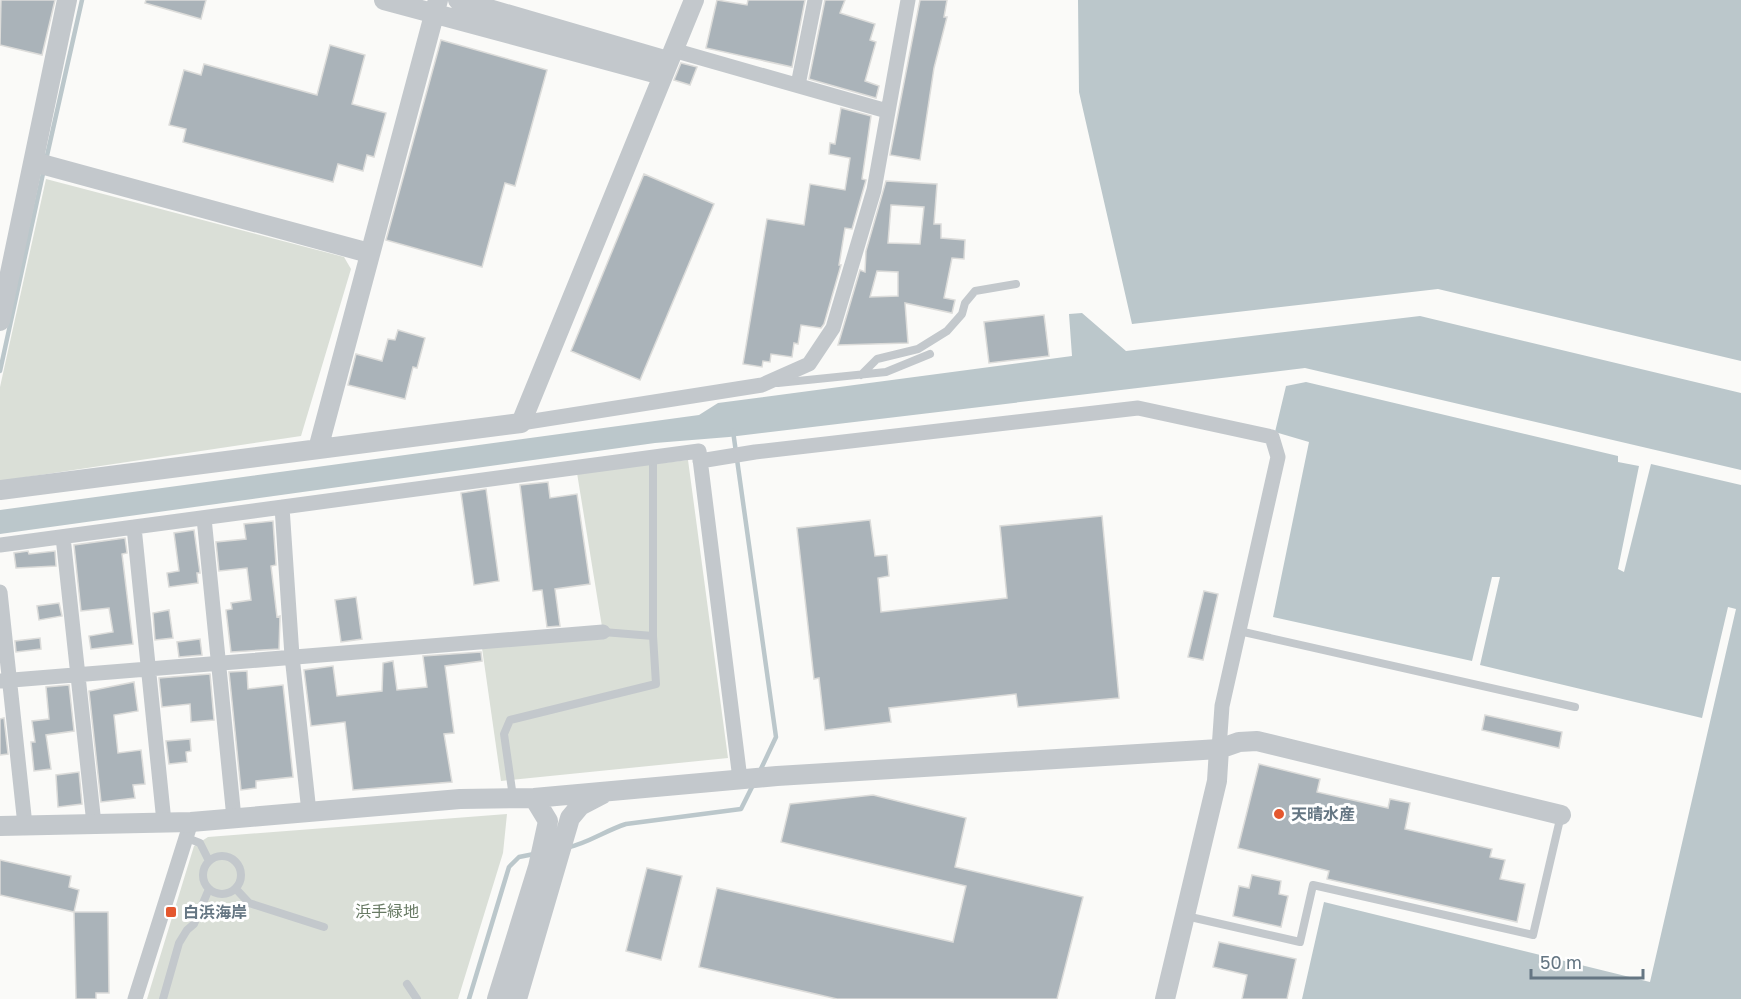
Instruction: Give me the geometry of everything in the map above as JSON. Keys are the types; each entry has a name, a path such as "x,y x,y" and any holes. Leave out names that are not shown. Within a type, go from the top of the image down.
{"street":[{"path":"0,321 67,0"},
{"path":"384,0 436,7 668,62 798,85 886,111"},
{"path":"458,0 668,62"},
{"path":"521,423 694,0"},
{"path":"798,85 815,0"},
{"path":"0,490 521,423 762,385 809,364 833,328 874,190 886,111 908,0"},
{"path":"318,449 436,7"},
{"path":"34,162 369,253"},
{"path":"700,461 755,452 1138,408 1272,437 1278,457 1222,706 1216,781 1166,999"},
{"path":"0,545 699,452 740,779"},
{"path":"282,507 292,656 309,812"},
{"path":"204,518 234,818"},
{"path":"134,527 164,822"},
{"path":"63,537 94,824"},
{"path":"0,592 5,681 25,825"},
{"path":"5,681 603,632"},
{"path":"0,826 164,822 189,830 234,818 460,799 534,798 777,776 1219,749 1239,742 1257,741 1561,815"},
{"path":"517,999 570,818 580,806 610,790"},
{"path":"560,795 570,818"},
{"path":"496,999 538,867 549,821 534,798"},
{"path":"135,999 189,830"}],"lane":[{"path":"861,375 877,359 918,349 946,330 962,314 965,303 975,291 1016,284"},
{"path":"762,385 886,372 930,354"},
{"path":"513,798 504,735 510,720 656,684 653,636 653,457"},
{"path":"1239,631 1575,707"},
{"path":"603,632 653,636"},
{"path":"1185,916 1300,942 1313,885 1533,935 1561,815"},
{"path":"189,830 200,843 209,861"},
{"path":"220,856 231,858 239,866 241,878 236,889 223,895 209,889 203,880 204,870 209,861 220,856"},
{"path":"163,999 179,943 194,924 209,889"},
{"path":"236,889 249,903 324,927"},
{"path":"407,984 417,999"}],"green space":[{"path":"46,179 344,257 351,269 301,436 0,481 0,387"},
{"path":"688,460 728,758 501,781 482,648 604,639 577,473"},
{"name":"浜手緑地","path":"507,814 503,853 458,999 147,999 194,846 208,837"}],"shaded area":[{"path":"1078,0 1741,0 1741,361 1438,289 1132,324 1079,92"},
{"path":"1082,313 1126,351 1420,316 1741,393 1741,470 1305,368 729,437 655,443 0,534 0,510 699,415 718,403 1072,356 1069,314"},
{"path":"1306,382 1618,456 1618,462 1639,466 1618,569 1624,572 1651,464 1741,485 1741,999 1302,999 1324,902 1650,982 1736,609 1728,607 1702,718 1480,665 1500,577 1492,577 1472,661 1273,617 1309,442 1275,432 1286,386"}],"building":[{"path":"1,0 55,0 42,55 0,45"},
{"path":"146,0 206,0 201,19 145,3"},
{"path":"717,0 747,5 748,0 805,0 792,67 706,48"},
{"path":"825,0 845,0 840,13 875,24 870,40 876,42 865,81 879,86 876,98 809,79"},
{"path":"920,0 947,0 944,17 947,17 934,68 920,160 890,155"},
{"path":"441,40 547,70 515,186 505,183 482,267 386,240"},
{"path":"330,45 365,55 352,104 386,113 374,157 367,155 363,171 338,164 333,182 183,142 186,129 169,125 184,70 201,75 204,64 317,95"},
{"path":"681,63 697,67 690,85 674,80"},
{"path":"841,108 871,116 862,179 866,180 852,229 845,228 839,265 841,265 824,324 821,328 801,325 798,344 794,343 792,357 771,354 770,362 763,361 762,367 743,364 767,219 804,225 810,184 845,190 850,158 829,154 830,143 835,144"},
{"path":"644,174 714,204 640,380 571,351"},
{"path":"886,181 937,184 934,224 941,224 941,238 965,240 964,259 952,258 944,298 955,300 952,313 905,303 908,343 838,345 860,270 865,272 866,251","holes":["891,205 924,207 920,244 888,243","877,271 898,272 898,296 870,297"]},
{"path":"1044,315 1049,356 989,363 984,322"},
{"path":"398,330 425,338 417,368 413,367 405,399 348,385 356,354 382,361 388,339 395,340"},
{"path":"548,482 550,498 577,494 590,584 555,589 560,626 547,627 542,590 533,591 520,485"},
{"path":"486,489 499,581 474,585 461,493"},
{"path":"1102,516 1119,698 1018,707 1016,694 889,708 891,722 825,730 819,678 814,679 797,528 870,520 875,556 887,555 889,576 878,578 881,612 1007,598 1000,526"},
{"path":"273,521 276,565 271,566 277,617 280,616 279,649 231,652 226,610 232,609 231,603 251,600 247,568 219,571 216,542 246,539 244,524"},
{"path":"194,530 200,573 197,573 198,583 169,587 167,573 179,571 174,533"},
{"path":"125,538 127,553 122,554 133,644 91,649 89,636 113,632 109,608 81,611 74,545"},
{"path":"28,551 29,554 55,551 56,566 16,568 14,553"},
{"path":"1204,591 1218,594 1203,660 1188,657"},
{"path":"356,597 362,639 341,642 335,600"},
{"path":"59,603 62,616 39,620 37,606"},
{"path":"169,610 173,638 155,640 153,613"},
{"path":"40,638 41,649 16,652 15,641"},
{"path":"200,639 202,655 179,657 177,642"},
{"path":"481,652 482,661 445,666 454,733 444,734 452,782 353,790 345,722 311,726 304,670 333,666 337,696 382,691 383,663 393,661 397,690 427,687 423,656"},
{"path":"247,671 248,689 283,685 293,777 256,781 256,788 241,790 229,672"},
{"path":"210,674 214,720 191,722 190,704 162,707 159,678"},
{"path":"134,682 138,711 114,715 118,753 141,750 145,784 133,785 135,798 101,802 89,691"},
{"path":"69,685 74,731 46,735 51,769 34,771 31,742 35,742 32,721 49,719 46,687"},
{"path":"1485,715 1562,732 1559,748 1482,730"},
{"path":"4,718 8,754 0,755 0,719"},
{"path":"190,739 191,751 186,752 187,762 169,764 166,741"},
{"path":"1259,764 1320,779 1317,792 1388,808 1390,799 1410,803 1405,829 1492,849 1490,857 1505,860 1500,879 1525,884 1517,922 1327,879 1329,871 1238,848"},
{"path":"79,772 82,804 58,807 56,775"},
{"path":"873,795 966,818 955,867 1083,897 1057,999 837,999 699,967 717,888 953,942 966,886 781,842 790,804"},
{"path":"0,860 71,876 69,887 79,890 74,912 0,895"},
{"path":"647,868 682,876 661,960 626,951"},
{"path":"1252,875 1281,881 1279,894 1288,896 1281,927 1233,916 1239,886 1249,888"},
{"path":"74,912 108,912 109,993 96,993 96,999 76,999"},
{"path":"1219,942 1296,959 1287,999 1242,999 1247,975 1213,967"}],"waterway":[{"path":"46,160 82,0"},
{"path":"0,371 44,169"},
{"path":"733,431 776,737 759,773"},
{"path":"566,848 626,824 741,809 754,783"},
{"path":"469,999 509,867 519,857 534,854"}],"place":[{"name":"天晴水産","path":"1279,814"},
{"name":"白浜海岸","path":"171,912"}]}
